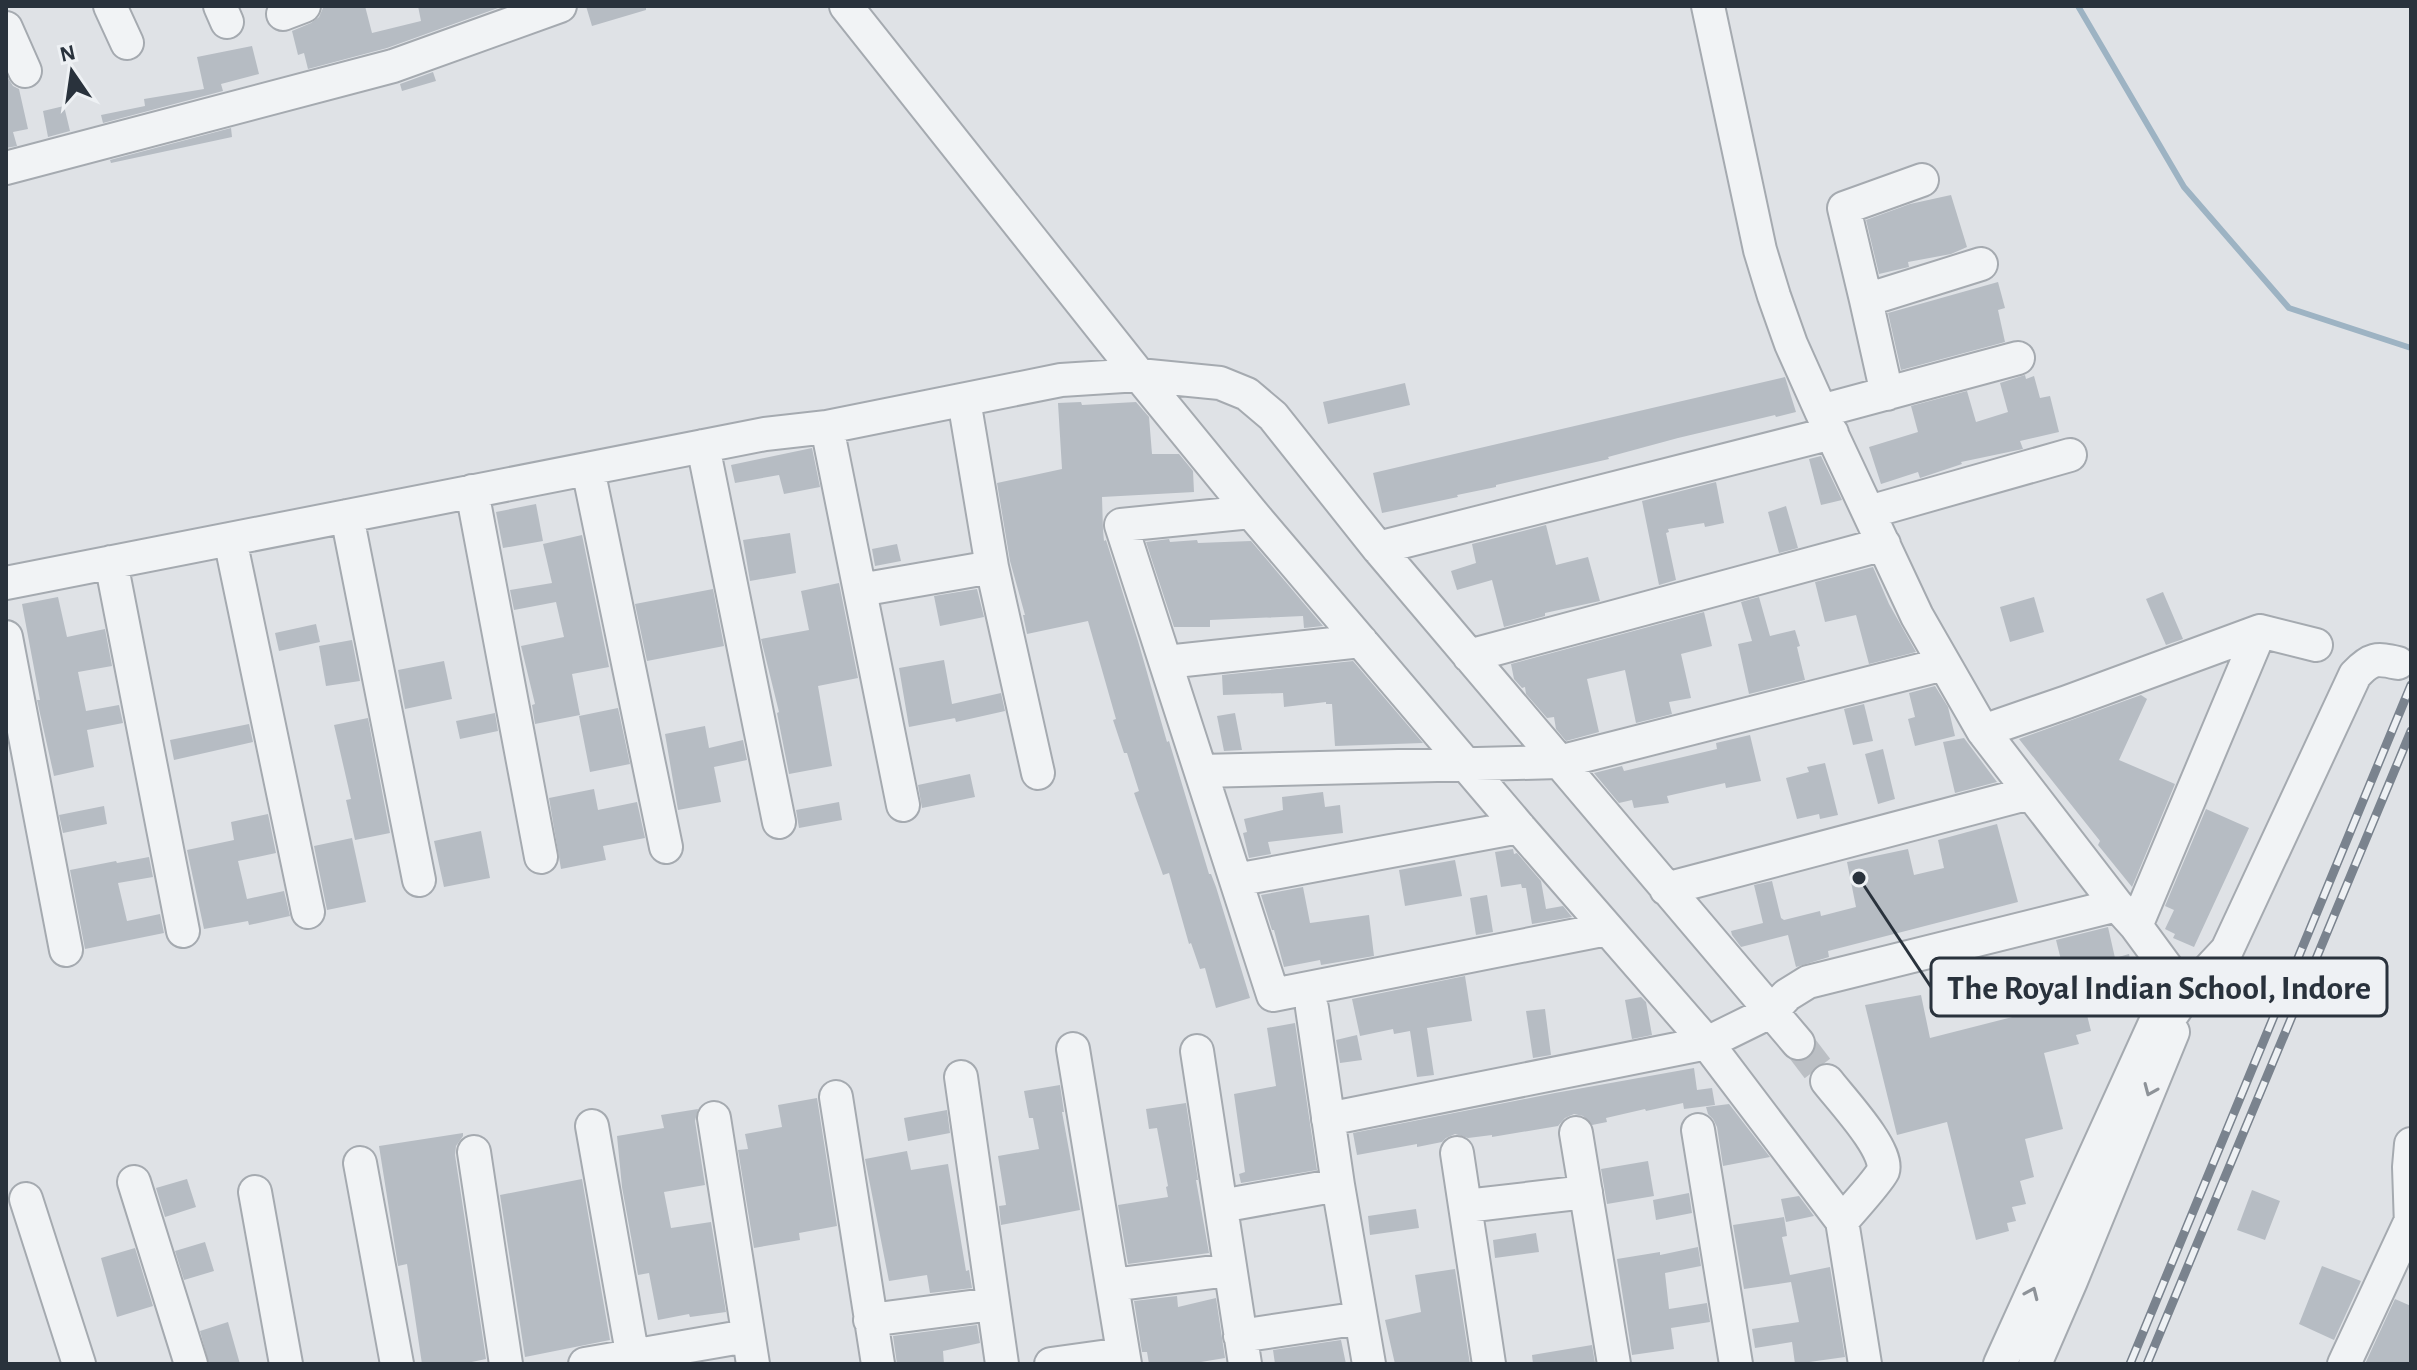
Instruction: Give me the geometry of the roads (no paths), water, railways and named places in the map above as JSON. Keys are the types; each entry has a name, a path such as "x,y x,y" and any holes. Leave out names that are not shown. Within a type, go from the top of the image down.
{"street":[{"path":"110,6 127,43"},
{"path":"6,168 393,66 560,6"},
{"path":"846,6 1251,512 1707,1043 1842,1221 1865,1364"},
{"path":"1708,6 1764,261 1791,344 1917,616 1983,731 2126,915 2178,1005 2173,1035 2035,1364"},
{"path":"6,28 25,71"},
{"path":"1887,394 1844,208 1922,180"},
{"path":"1866,300 1981,264"},
{"path":"1378,548 1826,422 1887,394 2018,358"},
{"path":"6,583 765,434 827,427 1061,380 1139,375 1220,383 1247,394 1273,416 1378,548 1798,1043"},
{"path":"964,400 992,567 1038,773"},
{"path":"827,427 903,805"},
{"path":"703,446 779,822"},
{"path":"1869,512 2070,455"},
{"path":"588,469 666,847"},
{"path":"472,491 541,857"},
{"path":"1251,512 1121,525 1273,995 1607,929"},
{"path":"347,516 419,880"},
{"path":"230,539 308,912"},
{"path":"1469,656 1884,544"},
{"path":"111,562 183,931"},
{"path":"860,590 992,567"},
{"path":"1983,731 2260,631 2316,645"},
{"path":"2126,915 2260,631"},
{"path":"6,637 66,950"},
{"path":"1166,662 1361,641"},
{"path":"2000,1364 2154,1025 2178,1005 2227,950 2355,675 2365,664 2380,659 2398,663"},
{"path":"1201,771 1559,762 1944,664"},
{"path":"1666,889 2030,793"},
{"path":"1236,880 1519,827"},
{"path":"1328,1119 1707,1043 1772,1011 1787,995 1808,982 2126,915"},
{"path":"1312,1008 1369,1364"},
{"path":"1051,1364 1124,1359 1073,1049"},
{"path":"1197,1051 1242,1350 1361,1318"},
{"path":"961,1077 1002,1364"},
{"path":"1827,1081 1877,1145 1883,1158 1883,1171 1842,1221"},
{"path":"836,1097 878,1364"},
{"path":"585,1364 750,1350 714,1118"},
{"path":"592,1126 633,1360"},
{"path":"1698,1130 1736,1364"},
{"path":"1576,1133 1614,1364"},
{"path":"2344,1364 2411,1222 2411,1144"},
{"path":"474,1152 506,1364"},
{"path":"1457,1153 1489,1364"},
{"path":"360,1163 397,1364"},
{"path":"134,1182 191,1364"},
{"path":"1221,1206 1338,1185"},
{"path":"255,1192 286,1364"},
{"path":"1466,1206 1586,1192"},
{"path":"26,1199 79,1364"},
{"path":"1112,1285 1229,1270"},
{"path":"870,1320 993,1304"}],"waterway":[{"path":"2078,6 2184,187 2289,308 2411,348"}],"tunnel":[{"path":"1798,1043 1827,1081"}],"railway":[{"path":"2130,1364 2411,685"},
{"path":"2147,1364 2411,731"}],"place":[{"name":"The Royal Indian School, Indore","path":"1859,878"}]}
